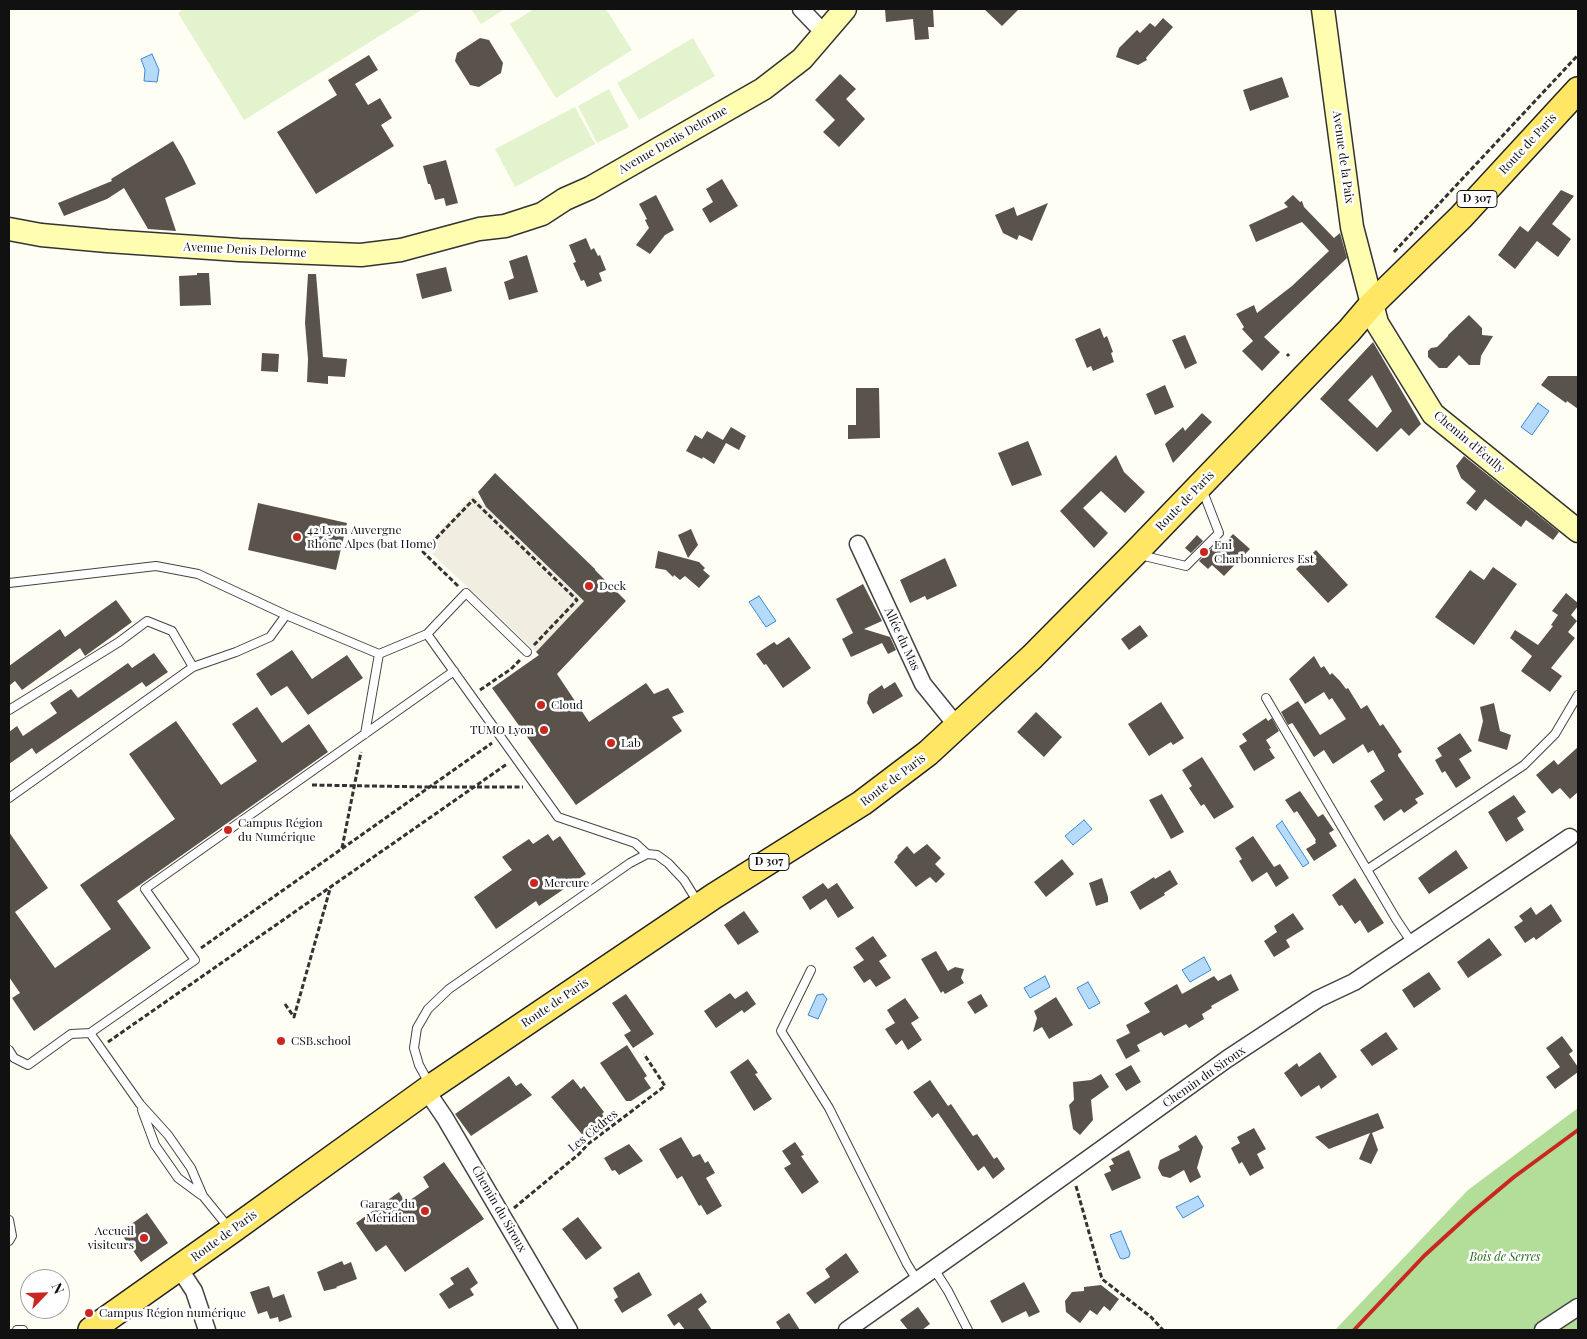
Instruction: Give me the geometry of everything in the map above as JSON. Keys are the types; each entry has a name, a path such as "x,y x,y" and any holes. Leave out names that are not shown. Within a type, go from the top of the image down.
{"main road":[{"name":"Route de Paris","path":"90,1330 232,1231 428,1088 700,906 862,803 928,753 1032,657 1135,553 1349,331 1372,304 1461,217 1578,90"}],"street":[{"path":"801,9 820,29"},
{"name":"Avenue Denis Delorme","path":"9,229 41,235 239,250 361,255 401,250 479,229 516,210 535,204 564,199 590,188 763,89 802,59 832,9"},
{"name":"Avenue Denis Delorme","path":"820,29 845,9"},
{"name":"Avenue de la Paix","path":"1323,9 1352,227 1372,304"},
{"name":"Chemin d'Écully","path":"1372,304 1377,323 1433,414 1578,530"},
{"name":"Allée du Mas","path":"858,544 923,684 957,726"},
{"name":"Chemin du Siroux","path":"847,1330 1227,1059 1318,999 1354,982 1575,833"},
{"name":"Chemin du Siroux","path":"428,1088 569,1330"},
{"path":"179,1268 194,1291 208,1330"},
{"path":"1543,1330 1578,1307"}],"lane":[{"path":"1135,553 1186,566 1219,533 1201,485"},
{"path":"9,583 156,566 198,574 286,615 379,654 427,634 466,593 527,652"},
{"path":"9,798 193,667 236,652 270,637 286,615"},
{"path":"9,710 118,642 147,621 172,631 193,667"},
{"path":"427,634 558,817 635,843 647,854 657,856 668,863 684,880 700,906"},
{"path":"365,734 379,654"},
{"path":"9,1050 14,1058 28,1065 71,1034 90,1033 194,960 145,889 454,671"},
{"path":"1368,869 1524,765 1555,734 1578,695"},
{"path":"1266,698 1412,943"},
{"path":"428,1088 414,1048 417,1028 428,1009 449,989 630,863 647,854"},
{"path":"811,970 781,1031 829,1108 906,1264 917,1280"},
{"path":"90,1033 140,1104 168,1136 191,1168 203,1196"},
{"path":"140,1104 155,1145 178,1178 203,1196 232,1231"},
{"path":"9,1220 12,1236 9,1241"},
{"path":"934,1269 948,1291 968,1330"},
{"path":"17,1330 23,1330"}],"path":[{"path":"466,593 423,552 473,500 577,600 510,669 484,688"},
{"path":"342,848 365,734"},
{"path":"191,954 501,737"},
{"path":"101,1048 516,758"},
{"path":"293,785 536,787"},
{"path":"284,1004 294,1017 330,888"},
{"name":"Les Cèdres","path":"502,1215 513,1209 579,1154 588,1144 665,1086 644,1054"},
{"path":"1070,1172 1074,1178 1102,1279 1151,1317 1163,1330"}],"green space":[{"path":"184,9 423,9 244,120 178,13"},
{"path":"471,9 505,9 481,24"},
{"path":"534,9 606,9 632,50 556,98 510,24"},
{"path":"693,38 715,76 639,120 617,83"},
{"path":"609,89 629,127 597,143 578,106"},
{"path":"575,107 595,144 515,187 495,149"},
{"name":"Bois de Serres","path":"1578,1108 1578,1330 1335,1330 1468,1190"}],"shaded area":[{"path":"473,495 584,601 536,652 425,547"}],"water":[{"path":"152,54 159,70 157,82 144,81 145,70 141,59"},
{"path":"1538,403 1549,411 1532,435 1521,427"},
{"path":"759,596 776,621 766,627 749,602"},
{"path":"1084,820 1092,829 1073,845 1065,836"},
{"path":"1282,821 1309,863 1303,867 1276,826"},
{"path":"1204,957 1211,970 1190,982 1182,970"},
{"path":"1045,976 1050,987 1030,998 1024,988"},
{"path":"1088,982 1100,1003 1089,1009 1077,988"},
{"path":"823,994 827,999 818,1019 808,1015 817,995"},
{"path":"1198,1196 1204,1206 1183,1218 1176,1207"},
{"path":"1121,1231 1130,1253 1129,1257 1123,1259 1120,1258 1110,1235"}],"building":[{"path":"885,9 933,9 934,27 928,27 929,39 915,40 913,19 886,22"},
{"path":"984,9 1019,9 1002,26"},
{"path":"1163,18 1173,27 1146,58 1147,60 1138,65 1116,57 1119,48 1137,30 1140,33 1150,23 1155,27"},
{"path":"480,38 489,40 503,63 501,73 479,87 470,85 455,61 457,53"},
{"path":"369,55 378,70 355,84 368,105 380,98 392,118 381,125 394,146 316,194 277,132 337,95 328,80"},
{"path":"840,74 856,89 846,99 865,119 839,147 823,132 835,120 815,100"},
{"path":"1282,77 1289,97 1250,111 1243,90"},
{"path":"173,141 196,184 165,198 176,231 148,229 124,188 107,199 64,216 58,203 112,181 111,179"},
{"path":"446,160 458,203 446,206 444,198 435,200 423,166"},
{"path":"722,179 738,206 710,223 702,209 713,202 706,189"},
{"path":"1561,190 1574,196 1552,224 1571,239 1558,257 1537,241 1515,269 1498,255 1520,226 1528,232"},
{"path":"656,195 674,230 665,235 650,254 636,245 649,228 645,220 647,219 639,204"},
{"path":"1293,195 1300,202 1302,201 1304,207 1334,238 1340,233 1347,258 1264,337 1280,352 1262,371 1242,351 1253,341 1242,329 1244,327 1236,314 1254,305 1257,313 1292,286 1329,251 1302,222 1256,242 1249,225 1288,207 1284,203"},
{"path":"1048,203 1032,241 1019,235 1017,240 1003,233 995,215 1014,207 1017,216"},
{"path":"586,238 591,250 594,248 598,256 600,255 606,270 599,273 602,281 587,287 584,280 581,281 573,263 576,262 569,245"},
{"path":"527,255 538,292 509,300 504,282 514,278 509,261"},
{"path":"446,267 452,291 422,299 416,274"},
{"path":"197,273 209,273 211,305 180,306 179,276 197,275"},
{"path":"308,274 316,274 323,357 347,359 345,377 328,376 328,384 307,382 308,359 305,323"},
{"path":"1469,315 1482,328 1482,335 1493,336 1481,356 1480,365 1469,365 1459,355 1447,368 1439,368 1428,357 1428,351 1431,348 1437,347"},
{"path":"1100,328 1104,338 1107,336 1113,352 1111,353 1114,362 1093,371 1091,366 1087,368 1075,339"},
{"path":"1185,335 1197,363 1185,369 1172,340"},
{"path":"1373,342 1421,424 1409,436 1401,428 1377,452 1320,399","holes":["1372,375 1392,411 1377,428 1348,400"]},
{"path":"262,353 279,354 278,372 261,371"},
{"path":"1548,376 1578,376 1578,409 1541,385"},
{"path":"1165,385 1174,407 1155,415 1146,394"},
{"path":"856,388 879,388 880,438 848,439 848,425 856,425"},
{"path":"1202,413 1212,422 1173,463 1165,444 1183,427 1185,431"},
{"path":"731,427 746,436 739,450 726,443 714,464 703,457 702,459 686,451 695,435 702,439 707,431 723,440"},
{"path":"1028,441 1042,475 1012,486 998,453"},
{"path":"1116,455 1124,472 1145,492 1125,513 1101,491 1083,508 1108,533 1094,548 1060,511"},
{"path":"1464,456 1559,532 1553,540 1526,520 1521,527 1485,499 1476,511 1466,503 1476,491 1461,478 1456,466"},
{"path":"495,473 626,601 557,674 589,722 646,683 654,694 668,688 684,712 672,717 682,731 576,805 492,688 539,655 536,652 584,601 486,507 478,492"},
{"name":"42 Lyon Auvergne Rhône Alpes (bat Home)","path":"258,503 347,523 336,570 248,550"},
{"path":"691,529 698,545 688,558 678,535"},
{"path":"1233,534 1250,549 1224,576 1212,565 1208,569 1199,561 1212,548 1216,552"},
{"path":"1197,535 1203,541 1191,553 1185,548"},
{"path":"1316,550 1348,585 1328,603 1296,569"},
{"path":"658,551 699,562 705,568 703,570 710,576 699,588 685,576 680,580 674,575 673,577 666,570 655,568"},
{"path":"945,558 957,586 927,600 925,596 910,603 900,580"},
{"path":"1493,567 1517,584 1474,645 1435,617 1470,570 1484,580"},
{"path":"863,584 882,621 864,629 890,637 896,650 888,654 882,643 851,657 842,639 853,633 836,599"},
{"path":"1566,593 1578,603 1578,606 1571,615 1577,621 1568,632 1575,638 1551,668 1562,676 1550,692 1521,671 1532,656 1510,638 1515,630 1538,645 1553,626 1551,625 1558,615 1552,611"},
{"path":"116,600 132,622 85,656 80,648 22,690 15,681 9,686 9,666 60,629 65,637"},
{"path":"1140,625 1148,636 1129,650 1121,639"},
{"path":"789,637 811,668 783,688 766,664 764,665 756,654 774,642 777,645"},
{"path":"292,650 312,679 347,655 363,678 308,715 287,686 271,696 256,674"},
{"path":"154,653 168,672 146,687 142,682 36,754 32,748 9,764 9,732 17,726 23,736 57,713 50,703 71,689 78,698 128,663 132,668"},
{"path":"1314,656 1321,668 1324,666 1330,675 1332,673 1346,689 1348,688 1361,709 1367,705 1380,726 1383,724 1402,752 1398,756 1424,794 1415,799 1418,803 1404,813 1401,809 1384,821 1374,806 1383,800 1370,781 1385,771 1373,750 1368,753 1363,744 1333,764 1324,750 1314,757 1293,724 1288,725 1281,712 1298,701 1320,735 1346,719 1332,698 1329,700 1324,692 1305,704 1289,679"},
{"path":"895,682 903,696 873,714 867,703 869,694 882,685 884,689"},
{"path":"1161,702 1184,738 1173,745 1171,742 1149,756 1128,724"},
{"path":"1494,703 1500,731 1511,735 1507,750 1478,741 1483,721 1480,707"},
{"path":"257,707 282,743 309,724 328,752 117,901 151,948 34,1031 12,998 20,993 9,977 9,832 48,888 15,912 55,968 111,929 80,885 175,819 129,754 176,721 221,785 257,761 232,724"},
{"path":"1036,712 1062,737 1044,757 1017,732"},
{"path":"1266,718 1268,721 1272,718 1279,731 1266,740 1275,758 1254,771 1239,746 1247,741 1242,734"},
{"path":"1460,733 1472,751 1459,759 1471,778 1456,788 1445,771 1442,773 1435,760 1442,756 1437,748"},
{"path":"1578,747 1578,792 1570,799 1560,788 1552,794 1536,775 1554,760 1558,765"},
{"path":"1202,757 1234,807 1214,819 1204,804 1201,806 1189,788 1192,786 1182,770"},
{"path":"1300,791 1318,817 1323,814 1334,830 1329,833 1337,846 1314,861 1306,849 1316,843 1316,840 1297,811 1294,813 1285,800"},
{"path":"1162,794 1184,832 1171,839 1149,800"},
{"path":"1514,795 1526,812 1517,818 1524,830 1506,842 1488,812"},
{"path":"548,834 553,841 560,836 586,874 539,906 536,901 496,929 474,897 512,870 502,857 529,839 533,844"},
{"path":"1253,836 1274,867 1280,864 1289,878 1276,887 1267,872 1252,882 1239,861 1242,859 1235,848"},
{"path":"927,844 941,858 935,864 945,874 936,883 930,877 916,887 894,862 907,846 914,854"},
{"path":"1456,850 1468,868 1429,894 1418,878"},
{"path":"1062,859 1074,874 1046,897 1034,882"},
{"path":"1170,870 1178,884 1164,893 1165,895 1140,910 1130,892 1154,877 1155,879"},
{"path":"1102,878 1108,902 1096,906 1089,883"},
{"path":"1355,878 1384,923 1368,933 1360,920 1355,924 1342,905 1339,906 1332,895"},
{"path":"823,883 828,889 837,883 854,908 838,918 826,899 810,910 802,897"},
{"path":"1551,904 1562,921 1536,940 1534,937 1525,943 1514,927 1523,921 1519,916 1531,907 1536,915"},
{"path":"744,911 759,932 738,945 724,925"},
{"path":"1293,913 1304,929 1286,940 1290,947 1274,957 1264,941 1277,932 1274,926"},
{"path":"873,936 887,956 879,961 891,978 876,987 870,979 864,983 853,967 864,960 855,948"},
{"path":"1489,938 1502,955 1468,978 1457,962"},
{"path":"936,951 948,971 955,967 964,969 961,978 964,983 945,994 943,991 941,993 921,959"},
{"path":"1429,972 1441,989 1414,1008 1402,990"},
{"path":"1231,974 1239,990 1211,1006 1212,1008 1202,1014 1204,1019 1189,1028 1186,1024 1164,1036 1161,1032 1137,1045 1140,1051 1126,1059 1116,1040 1130,1033 1126,1025 1150,1012 1144,1003 1177,984 1182,994 1214,976 1218,981"},
{"path":"747,991 756,1004 744,1013 742,1010 716,1028 704,1011 730,993 735,999"},
{"path":"626,994 654,1034 633,1048 624,1035 631,1031 612,1003"},
{"path":"981,994 988,1006 975,1014 967,1002"},
{"path":"1056,997 1073,1025 1049,1039 1042,1027 1033,1032 1037,1018 1034,1011"},
{"path":"905,998 919,1018 911,1023 922,1040 908,1050 902,1040 896,1045 885,1029 895,1023 887,1010"},
{"path":"1386,1032 1398,1049 1372,1066 1360,1050"},
{"path":"1562,1036 1573,1051 1569,1054 1578,1067 1578,1072 1555,1089 1546,1077 1560,1067 1546,1048"},
{"path":"627,1045 647,1076 644,1078 651,1088 631,1101 626,1101 600,1063"},
{"path":"1320,1052 1337,1077 1321,1089 1319,1085 1301,1097 1284,1073 1297,1063 1299,1067"},
{"path":"748,1059 758,1073 755,1074 772,1099 754,1111 730,1072"},
{"path":"1131,1065 1141,1082 1126,1091 1115,1074"},
{"path":"1101,1074 1109,1087 1091,1100 1093,1120 1080,1135 1073,1129 1069,1105 1074,1100 1073,1082 1091,1080"},
{"path":"509,1076 516,1086 521,1083 532,1095 471,1136 455,1114"},
{"path":"573,1079 581,1089 584,1086 604,1112 602,1114 607,1120 585,1138 551,1097"},
{"path":"930,1080 948,1106 951,1104 973,1136 977,1134 994,1159 997,1157 1005,1169 993,1179 984,1166 978,1171 938,1113 932,1118 913,1092"},
{"path":"1378,1113 1384,1128 1372,1133 1378,1150 1371,1164 1359,1159 1370,1133 1329,1149 1315,1137"},
{"path":"1254,1128 1266,1149 1257,1154 1264,1168 1250,1176 1242,1162 1239,1164 1231,1148 1240,1143 1237,1137"},
{"path":"1196,1135 1203,1147 1197,1168 1201,1177 1190,1183 1184,1170 1170,1178 1162,1176 1158,1168 1160,1160 1180,1150 1178,1146"},
{"path":"681,1137 693,1157 700,1154 705,1163 708,1161 715,1173 706,1178 722,1206 707,1215 701,1205 699,1206 682,1176 677,1179 659,1149"},
{"path":"795,1142 804,1155 801,1156 819,1182 802,1194 784,1168 791,1164 782,1151"},
{"path":"629,1144 643,1161 619,1175 615,1170 612,1171 604,1158"},
{"path":"1129,1150 1141,1178 1112,1191 1104,1174 1111,1171 1109,1166 1114,1164 1111,1159"},
{"name":"Garage du Méridien","path":"444,1162 484,1219 405,1272 386,1245 376,1252 356,1223 399,1192 406,1203 429,1187 423,1177"},
{"name":"Accueil visiteurs","path":"147,1213 168,1243 141,1262 120,1232"},
{"path":"578,1217 602,1248 586,1260 562,1229"},
{"path":"846,1253 859,1272 815,1304 806,1293 830,1277 825,1269"},
{"path":"342,1261 344,1265 351,1262 357,1279 337,1288 324,1291 317,1272"},
{"path":"468,1267 478,1283 470,1289 474,1295 449,1309 439,1294 454,1284 450,1278"},
{"path":"639,1272 652,1295 622,1313 614,1300 618,1297 613,1288"},
{"path":"1024,1282 1040,1312 1029,1317 1026,1311 1002,1323 990,1301"},
{"path":"1101,1285 1119,1299 1110,1311 1104,1306 1097,1315 1090,1310 1080,1323 1066,1312 1065,1301 1072,1292 1084,1291 1084,1287"},
{"path":"269,1286 273,1298 284,1294 292,1317 279,1322 278,1317 270,1319 267,1311 258,1314 250,1292"},
{"path":"701,1293 707,1302 698,1309 712,1330 685,1330 679,1322 674,1326 667,1315"},
{"path":"918,1307 930,1324 922,1330 908,1330 900,1320"},
{"path":"789,1313 800,1330 781,1330 776,1322"}],"railway":[{"path":"1354,1330 1424,1256 1471,1213 1514,1177 1578,1130"}],"place":[{"name":"42 Lyon Auvergne Rhône Alpes (bat Home)","path":"297,537"},
{"name":"Eni Charbonnieres Est","path":"1204,552"},
{"name":"Deck","path":"589,586"},
{"name":"Cloud","path":"541,705"},
{"name":"TUMO Lyon","path":"544,730"},
{"name":"Lab","path":"611,743"},
{"name":"Campus Région du Numérique","path":"228,830"},
{"name":"Mercure","path":"534,883"},
{"name":"CSB.school","path":"281,1041"},
{"name":"Garage du Méridien","path":"425,1211"},
{"name":"Accueil visiteurs","path":"144,1238"},
{"name":"Campus Région numérique","path":"89,1313"}]}
